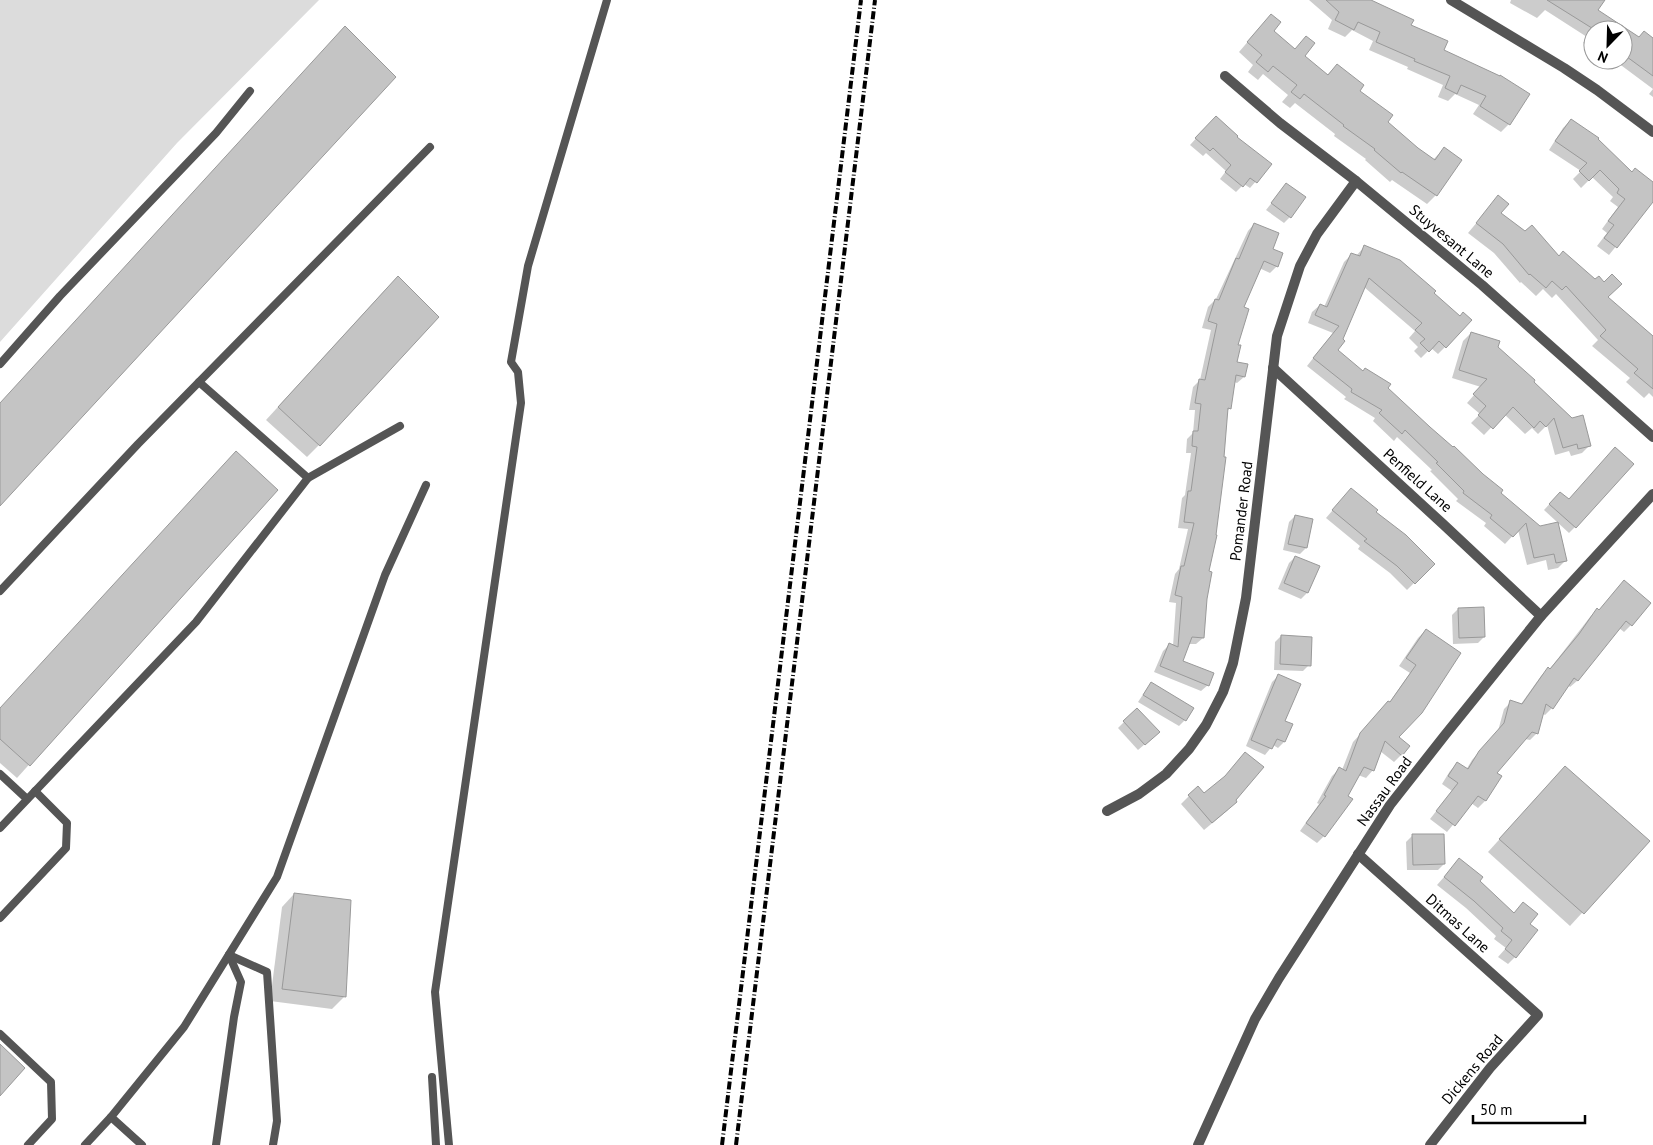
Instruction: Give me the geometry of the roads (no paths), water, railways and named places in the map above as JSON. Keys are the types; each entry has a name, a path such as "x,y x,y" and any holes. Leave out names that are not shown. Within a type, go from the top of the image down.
{"street":[{"path":"1451,0 1564,68 1653,132"},
{"name":"Stuyvesant Lane","path":"1225,76 1280,123 1356,181 1482,285 1653,437"},
{"name":"Pomander Road","path":"1107,811 1140,794 1166,774 1189,749 1206,725 1223,692 1233,663 1246,598 1277,336 1300,266 1317,234 1356,181"},
{"name":"Penfield Lane","path":"1272,368 1541,616"},
{"name":"Nassau Road","path":"1198,1145 1255,1019 1279,978 1390,805 1541,616 1653,494"},
{"name":"Ditmas Lane","path":"1358,854 1538,1015"},
{"name":"Dickens Road","path":"1430,1145 1490,1068 1538,1015"}],"lane":[{"path":"449,1145 435,992 521,403 518,372 511,362 528,266 607,0"},
{"path":"0,364 60,296 216,133 250,91"},
{"path":"0,592 138,444 430,147"},
{"path":"199,382 308,478"},
{"path":"0,828 196,622 308,478 400,426"},
{"path":"85,1145 111,1117 184,1028 277,877 385,575 426,485"},
{"path":"0,774 27,799"},
{"path":"0,918 66,848 68,822 35,791"},
{"path":"216,1145 234,1017 241,982 229,955"},
{"path":"229,955 267,972 277,1121 273,1145"},
{"path":"0,1034 50,1082 52,1119 28,1145"},
{"path":"432,1077 436,1145"},
{"path":"111,1117 138,1144"}],"railway":[{"path":"722,1145 861,0"},
{"path":"736,1145 875,0"}]}
